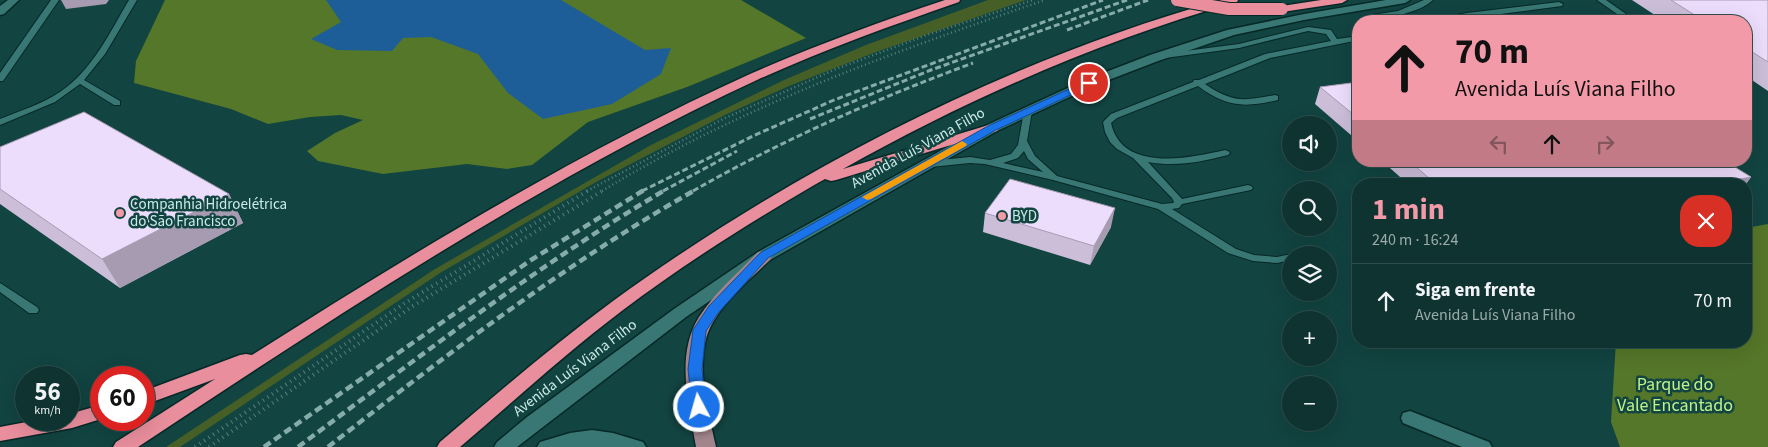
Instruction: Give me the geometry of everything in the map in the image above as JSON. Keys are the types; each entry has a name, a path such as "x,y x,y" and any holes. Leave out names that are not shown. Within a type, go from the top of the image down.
{"highway":[{"path":"123,447 275,348 499,211 726,90 818,51 955,0"},
{"path":"1177,0 1216,9 1236,11 1282,10 1342,0"},
{"name":"Avenida Luís Viana Filho","path":"447,447 561,351 640,289 711,240 799,187 905,130 992,87 1176,15 1232,0"},
{"path":"1304,6 1324,0"},
{"path":"799,187 992,128"},
{"path":"155,394 275,348"},
{"path":"0,434 72,421 90,415"}],"main road":[{"path":"0,12 14,0"},
{"name":"Avenida Luís Viana Filho","path":"504,447 534,422 680,313 764,256 992,128 1089,83 1154,58 1231,32 1314,15 1405,0"},
{"path":"706,447 696,377 697,347 700,330 714,310 764,256"},
{"path":"1410,418 1482,447"},
{"path":"547,447 563,441 586,438 610,438 636,447"}],"lane":[{"path":"0,79 55,0"},
{"path":"0,122 46,103 80,81 133,0"},
{"path":"1390,15 1411,9 1429,0"},
{"path":"1601,0 1623,15"},
{"path":"1481,15 1558,4"},
{"path":"1154,58 1239,46 1308,29 1328,32 1336,42"},
{"path":"1225,153 1166,162 1136,155 1112,140 1107,122 1114,116 1197,82 1268,56 1352,39"},
{"path":"80,81 117,103"},
{"path":"1197,82 1219,98 1233,102 1251,102 1275,98"},
{"path":"1028,111 1024,122 1024,142 1032,157 1056,178"},
{"path":"925,164 970,160 1000,160 1018,153 1024,142"},
{"path":"1136,155 1176,196 1179,202"},
{"path":"985,161 1056,178 1161,207 1232,251 1265,260 1282,258"},
{"path":"1161,207 1176,206 1179,202 1248,188"},
{"path":"0,287 32,310"}],"path":[{"path":"195,447 405,303 599,184 723,118 836,69 927,35 1033,0"},
{"path":"209,447 413,306 615,183 727,122 841,73 934,38 1045,0"}],"green space":[{"path":"165,0 741,0 806,38 687,87 588,122 532,165 507,169 467,164 383,174 318,161 307,151 335,133 363,120 341,115 310,117 268,124 231,109 134,83 136,61"},
{"path":"988,0 1026,0 876,52 789,86 725,115 596,182 440,273 180,447 166,447 435,269 651,145 784,80 866,45"},
{"name":"Parque do Vale Encantado","path":"1768,224 1768,447 1620,447 1611,422 1616,348 1752,348 1752,227"}],"water":[{"path":"326,0 561,0 645,50 671,48 661,74 612,104 543,119 508,93 478,54 431,37 403,38 392,51 337,50 311,39 341,22"}],"building":[{"path":"1671,0 1768,0 1768,62 1752,52 1752,15 1695,15"},
{"path":"1352,83 1352,113 1320,87"},
{"name":"Companhia Hidroelétrica do São Francisco","path":"84,112 229,194 102,259 0,189 0,147"},
{"path":"1416,167 1735,167 1751,177 1746,178 1429,178"},
{"path":"1010,179 1115,208 1094,246 985,213"}],"railway":[{"path":"644,190 753,136 834,100 1103,0"},
{"path":"810,119 931,70 1127,0"},
{"path":"1067,30 1148,0"},
{"path":"693,191 830,121 973,63"},
{"path":"663,191 737,151"},
{"path":"264,447 531,260 644,190"},
{"path":"298,447 524,281 617,219 665,190"},
{"path":"328,447 507,312 599,248 695,190"}],"slow traffic":[{"path":"867,197 962,144"}],"place":[{"name":"Companhia Hidroelétrica do São Francisco","path":"120,213"},
{"name":"BYD","path":"1002,216"}],"route":[{"path":"699,407 696,393 695,369 700,330 714,310 764,256 992,128 1089,83"}]}
